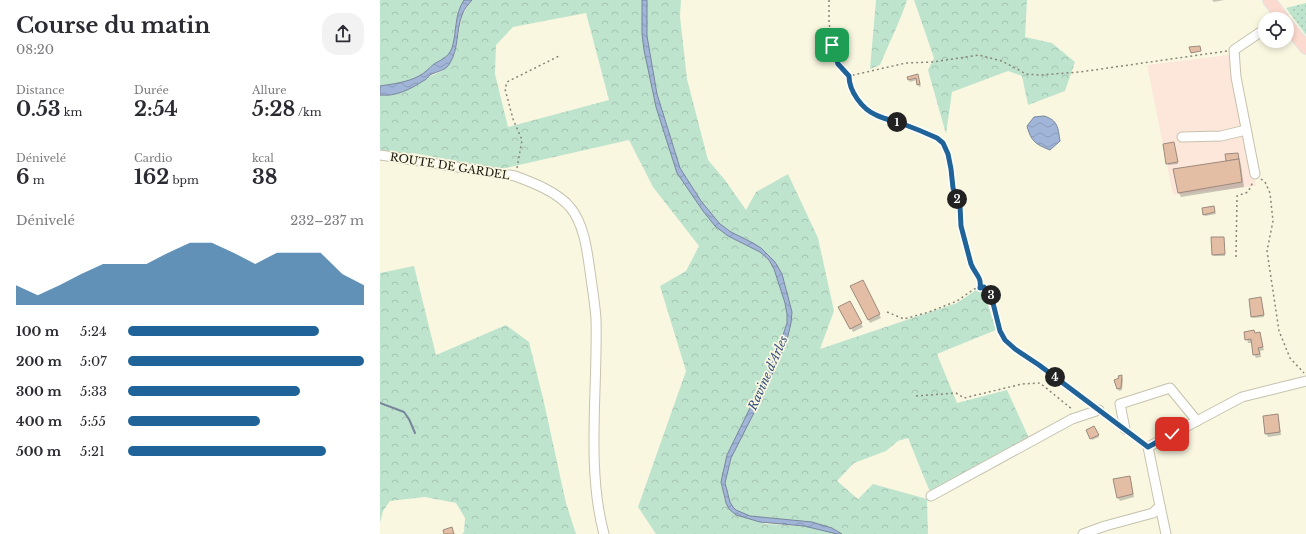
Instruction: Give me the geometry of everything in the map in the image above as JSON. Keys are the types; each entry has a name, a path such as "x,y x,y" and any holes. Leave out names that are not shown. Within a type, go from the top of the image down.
{"main road":[{"path":"1269,0 1278,12"},
{"path":"1294,33 1306,48"}],"street":[{"path":"1255,174 1236,77 1234,50 1258,34"},
{"path":"1182,137 1221,136 1246,130"},
{"name":"ROUTE DE GARDEL","path":"380,155 515,176 536,184 557,196 570,207 578,221 585,242 596,318 596,481 600,519 604,534"},
{"path":"1166,534 1148,447 1242,397 1306,381"},
{"path":"1125,429 1120,404 1170,388 1197,422"},
{"path":"931,496 1068,421 1099,410"},
{"path":"1083,534 1105,526 1152,513 1160,506"}],"path":[{"path":"829,0 829,22 832,45 838,64 849,76 849,83 858,99 875,115 925,133 937,138 943,143 948,154 953,188 960,206 961,226 969,258 973,269 979,276 981,283 980,288"},
{"path":"849,76 906,63 941,62 979,55 1002,61 1026,74 1040,75 1080,72 1234,50"},
{"path":"515,176 522,140 513,119 507,97 505,89 507,82 561,55"},
{"path":"1236,257 1237,196 1248,192 1254,182 1255,174"},
{"path":"1255,174 1265,182 1270,193 1273,221 1267,251 1279,331 1290,358 1306,374"},
{"path":"887,312 904,319 929,312 957,301 974,289 984,287 991,295 1000,331 1005,340 1015,349 1148,447"},
{"path":"916,396 956,393 964,398 1022,384 1040,383 1082,416"}],"shaded area":[{"path":"1229,55 1256,186 1173,195 1147,65"}],"green space":[{"path":"380,0 464,0 457,18 454,42 449,54 415,78 380,86"},
{"path":"472,0 642,0 642,34 644,50 656,107 677,173 715,226 728,236 760,252 769,260 774,269 787,314 787,323 770,367 727,455 721,482 724,498 729,509 766,524 805,526 837,534 656,534 638,507 686,371 660,286 686,271 699,246 653,187 629,140 501,169 413,153 380,161 380,95 385,96 442,71 450,63 455,53 462,15","holes":["586,13 609,100 508,127 495,74 496,45 513,27"]},
{"path":"647,0 681,0 680,17 687,79 708,160 725,180 746,210 756,192 788,174 818,238 834,311 820,349 957,303 976,290 983,289 996,330 937,354 957,403 1007,390 1029,438 930,492 908,438 898,441 886,451 854,463 837,481 858,499 873,484 927,499 928,534 842,534 832,528 812,522 750,516 739,512 730,502 725,483 731,458 758,405 786,344 792,312 782,274 775,262 761,248 731,232 720,224 701,201 680,168 657,94 647,36"},
{"path":"876,0 907,0 880,65 870,69"},
{"path":"914,0 1027,0 1025,37 1052,43 1075,62 1065,91 1028,105 1022,76 1008,71 952,92 946,134 928,70 934,58"},
{"path":"1306,3 1306,35 1294,19 1294,12 1289,12 1286,8"},
{"path":"414,266 436,355 506,325 529,342 566,503 576,534 462,534 464,532 465,518 456,503 425,497 390,501 383,511 380,523 380,273"}],"water":[{"path":"464,0 472,0 462,15 455,51 448,66 430,75 425,80 397,94 380,95 380,86 415,78 449,54 454,42 457,18"},
{"name":"Ravine d'Arles","path":"642,0 647,0 647,36 657,94 680,168 701,201 720,224 731,232 761,248 775,262 782,274 792,312 786,344 758,405 731,458 725,483 730,502 736,510 750,516 812,522 832,528 842,534 804,526 760,522 736,515 729,509 726,503 721,482 727,455 770,367 787,323 787,314 774,269 769,260 760,252 728,236 715,226 677,173 656,107 644,50 642,34"},
{"path":"1044,116 1055,122 1059,132 1060,141 1050,150 1041,146 1032,139 1027,126 1034,117"}],"building":[{"path":"1200,46 1201,51 1191,53 1189,47"},
{"path":"918,74 920,84 917,85 916,78 908,80 907,77"},
{"path":"1174,142 1178,162 1166,164 1163,144"},
{"path":"1238,153 1239,159 1226,161 1225,154"},
{"path":"1239,159 1242,182 1178,193 1173,169"},
{"path":"1214,206 1215,212 1203,215 1202,208"},
{"path":"1211,237 1224,237 1225,254 1212,255"},
{"path":"863,280 880,314 868,320 850,286"},
{"path":"1261,297 1264,315 1251,317 1249,299"},
{"path":"850,301 862,323 850,329 838,307"},
{"path":"1254,330 1255,333 1260,332 1263,347 1258,348 1260,354 1253,355 1251,339 1245,340 1244,332"},
{"path":"1122,375 1121,388 1117,389 1114,380 1119,378 1118,376"},
{"path":"1278,414 1280,432 1265,434 1263,416"},
{"path":"1094,426 1099,435 1090,439 1086,430"},
{"path":"1130,476 1133,494 1117,498 1113,479"},
{"path":"452,527 454,534 444,534 443,530"}],"waterway":[{"path":"380,403 404,412 415,433"}],"route":[{"path":"832,45 838,64 849,76 850,87 867,109 875,115 904,124 937,138 945,146 951,169 954,194 960,206 961,226 968,247 969,258 973,269 979,276 981,283 980,288 984,287 991,295 1000,331 1005,340 1015,349 1039,365 1148,447 1172,434"}]}
